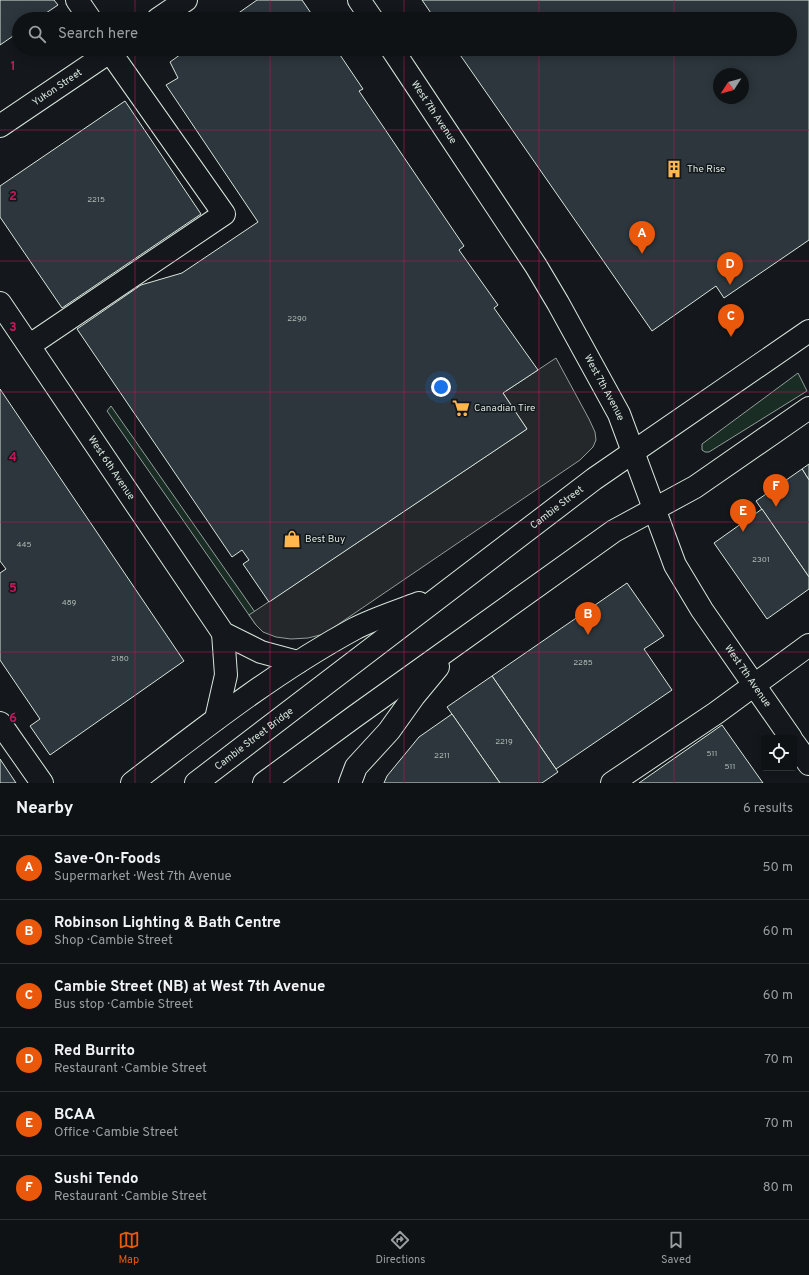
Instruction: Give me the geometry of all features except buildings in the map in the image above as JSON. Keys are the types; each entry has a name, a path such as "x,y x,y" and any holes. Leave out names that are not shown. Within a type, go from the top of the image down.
{"main road":[{"path":"77,0 85,12"},
{"path":"168,12 186,0"},
{"path":"359,0 367,12"},
{"name":"Yukon Street","path":"0,126 102,56"},
{"path":"30,345 224,214 115,56"},
{"name":"West 7th Avenue","path":"397,56 536,266 554,296 616,408 675,564 702,610 789,735"},
{"name":"West 6th Avenue","path":"0,304 30,345 223,633 261,652 298,662"},
{"name":"Cambie Street","path":"312,693 446,593 594,479 634,453 809,331"},
{"path":"264,783 614,531 695,487 809,408"},
{"path":"132,783 216,719 298,662 356,628 446,593"},
{"name":"West 6th Avenue","path":"216,719 226,675 223,633"},
{"path":"350,783 356,767 389,731 414,696 458,644"},
{"path":"612,783 754,686 809,645"},
{"name":"Cambie Street Bridge","path":"196,783 312,693"},
{"path":"0,723 42,783"},
{"path":"797,747 809,764"}],"green space":[{"path":"798,373 807,391 709,452 702,450 702,444"},
{"path":"111,406 264,625 256,625 107,411"}],"shaded area":[{"path":"556,358 595,432 596,440 593,447 580,460 324,634 308,638 291,639 276,637 263,632 256,625 249,615 527,429 503,393"}],"place":[{"name":"The Rise","path":"674,169"},
{"name":"Save-On-Foods","path":"642,254"},
{"name":"Red Burrito","path":"730,285"},
{"name":"Cambie Street (NB) at West 7th Avenue","path":"731,337"},
{"name":"Canadian Tire","path":"461,408"},
{"name":"Sushi Tendo","path":"776,507"},
{"name":"BCAA","path":"743,532"},
{"name":"Best Buy","path":"292,539"},
{"name":"Robinson Lighting & Bath Centre","path":"588,635"}]}
